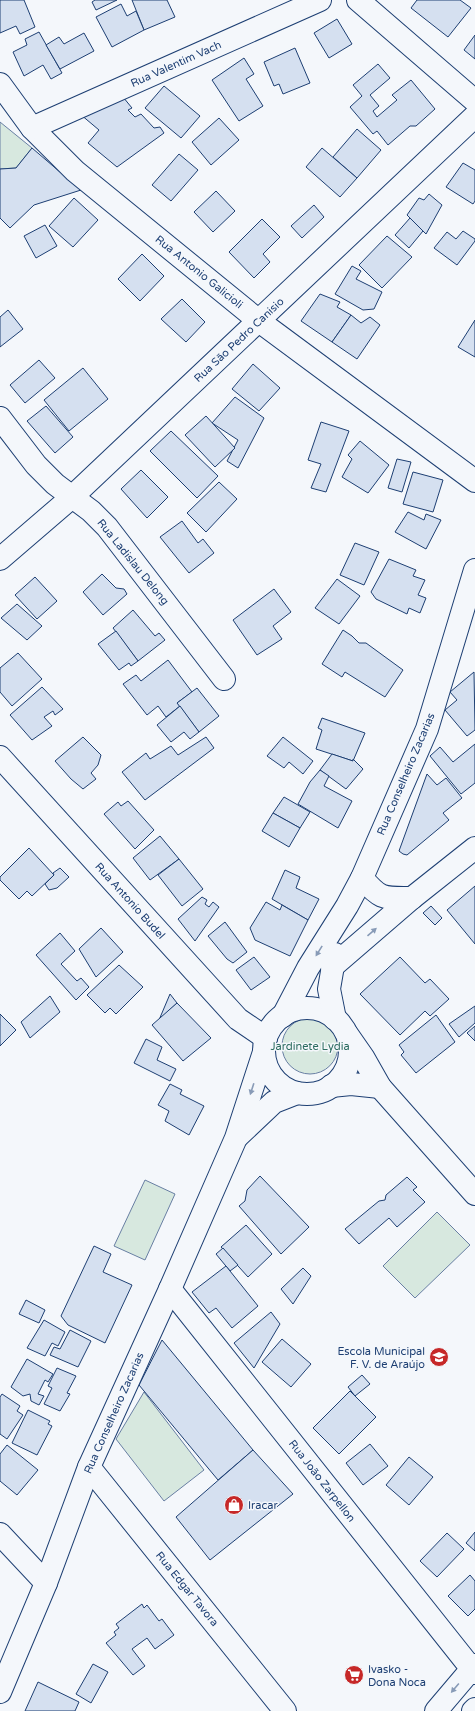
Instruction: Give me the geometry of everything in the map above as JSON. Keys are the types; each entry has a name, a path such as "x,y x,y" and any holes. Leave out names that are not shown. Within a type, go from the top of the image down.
{"street":[{"name":"Rua Valentim Vach","path":"32,128 320,0"},
{"path":"358,0 475,101"},
{"name":"Rua Antonio Galicioli","path":"0,84 32,128 75,171 259,321 475,482"},
{"name":"Rua São Pedro Canisio","path":"0,559 72,497 475,116"},
{"name":"Rua Ladislau Delong","path":"0,418 36,465 55,484 91,510 107,527 224,679"},
{"name":"Rua Conselheiro Zacarias","path":"283,1016 308,968 347,906 362,878 427,729 475,570"},
{"name":"Rua Antonio Budel","path":"0,757 238,1019 265,1045"},
{"path":"332,967 412,898 475,848"},
{"path":"362,878 378,895 387,898 412,898"},
{"name":"Rua Conselheiro Zacarias","path":"340,1024 329,989 332,967 347,906"},
{"path":"340,1024 349,1043 349,1057 345,1071 336,1082 325,1090 311,1094 297,1093 284,1088 273,1078 266,1066 265,1045 283,1016 295,1010 310,1008 323,1011 340,1024 363,1057 380,1087 475,1194"},
{"name":"Rua Conselheiro Zacarias","path":"0,1692 46,1583 89,1467 170,1289 236,1138 265,1045"},
{"path":"330,1086 352,1084 380,1087"},
{"name":"Rua Conselheiro Zacarias","path":"236,1138 274,1102 297,1093"},
{"name":"Rua João Zarpellon","path":"170,1289 474,1669"},
{"name":"Rua Edgar Tavora","path":"89,1467 285,1711"},
{"path":"0,1534 46,1583"},
{"path":"436,1711 474,1669"}],"green space":[{"path":"0,122 32,148 16,168 0,169"},
{"name":"Jardinete Lydia","path":"304,1018 316,1018 326,1022 334,1030 338,1040 338,1052 334,1062 326,1070 316,1074 304,1074 294,1070 286,1062 282,1052 282,1040 286,1030 294,1022"},
{"path":"145,1180 175,1194 145,1260 114,1246"},
{"path":"437,1212 470,1245 415,1298 383,1266"},
{"path":"144,1392 204,1470 164,1501 116,1439"}],"building":[{"path":"0,0 24,0 35,27 20,34 16,26 0,33"},
{"path":"95,0 117,0 96,10 92,2"},
{"path":"132,0 167,0 175,17 144,30"},
{"path":"417,0 460,0 471,8 448,37 411,8"},
{"path":"121,4 127,16 136,11 144,30 112,47 96,17"},
{"path":"337,19 352,44 329,58 314,33"},
{"path":"39,32 62,73 51,79 43,65 24,76 13,52 27,45 25,39"},
{"path":"84,33 94,51 60,69 46,45 59,37 64,44"},
{"path":"475,35 475,59 464,50"},
{"path":"295,48 310,83 283,94 279,84 274,86 264,62"},
{"path":"244,58 254,74 246,79 263,106 239,121 212,80"},
{"path":"378,64 390,78 370,95 379,106 373,111 377,117 397,100 392,95 411,80 435,109 416,126 410,126 388,145 377,131 373,134 350,107 362,96 353,85"},
{"path":"164,86 200,116 181,138 145,108"},
{"path":"123,97 132,108 128,110 135,117 141,114 154,128 160,127 164,133 117,167 88,143 99,130 80,114"},
{"path":"219,118 239,140 211,165 192,142"},
{"path":"357,129 381,150 357,178 333,157"},
{"path":"32,148 81,190 34,205 10,228 0,218 0,169 16,168"},
{"path":"322,148 357,178 340,197 306,167"},
{"path":"179,154 198,170 171,201 152,185"},
{"path":"463,163 475,170 475,201 473,204 446,187"},
{"path":"216,191 235,211 213,232 194,212"},
{"path":"429,194 442,205 426,234 407,215 419,198 424,200"},
{"path":"74,198 98,220 73,247 49,226"},
{"path":"314,205 324,217 302,238 291,226"},
{"path":"410,218 423,231 409,248 395,235"},
{"path":"262,219 280,237 263,254 270,262 254,278 229,252"},
{"path":"45,225 57,246 36,258 24,236"},
{"path":"463,231 475,239 475,241 457,265 434,248 447,232 456,239"},
{"path":"387,236 412,257 382,288 359,265"},
{"path":"142,254 164,276 140,301 118,279"},
{"path":"352,266 361,271 356,279 382,292 374,309 363,310 335,294"},
{"path":"320,294 340,302 337,307 351,315 332,342 301,321"},
{"path":"182,299 205,322 186,342 161,319"},
{"path":"8,310 23,329 0,347 0,317"},
{"path":"351,315 361,323 370,317 380,325 357,359 332,342"},
{"path":"475,320 475,357 458,347"},
{"path":"39,360 55,378 25,403 10,385"},
{"path":"253,364 280,388 259,411 232,389"},
{"path":"83,368 108,399 69,431 44,400"},
{"path":"235,397 264,418 238,468 227,461 238,440 212,423"},
{"path":"46,406 73,437 55,453 27,421"},
{"path":"206,416 235,448 215,467 185,435"},
{"path":"321,422 349,431 326,492 311,488 321,464 308,460"},
{"path":"171,431 218,476 197,498 150,451"},
{"path":"360,441 389,465 368,493 342,477 352,459 348,455"},
{"path":"397,459 411,462 402,492 388,488"},
{"path":"141,470 168,497 147,518 121,489"},
{"path":"413,472 443,480 433,512 403,504"},
{"path":"219,482 237,499 206,532 187,513"},
{"path":"408,512 424,520 426,514 441,520 426,549 395,532"},
{"path":"182,521 198,543 203,539 214,553 189,573 160,537"},
{"path":"355,543 379,552 364,585 340,575"},
{"path":"389,559 416,570 413,576 425,580 418,595 426,598 420,613 409,608 407,614 376,599 371,592"},
{"path":"102,574 116,588 124,589 127,594 103,615 83,592"},
{"path":"35,577 57,601 37,619 15,595"},
{"path":"337,579 360,596 339,624 315,608"},
{"path":"274,589 291,612 273,626 282,639 257,655 233,620"},
{"path":"17,604 42,626 27,640 1,618"},
{"path":"133,610 155,636 159,633 165,640 138,661 113,628"},
{"path":"343,630 359,643 366,643 403,670 385,697 345,672 342,677 322,664"},
{"path":"116,631 138,661 131,666 129,663 119,670 98,644"},
{"path":"18,653 42,679 12,706 0,692 0,668"},
{"path":"168,660 192,692 177,703 180,706 166,717 158,706 147,715 123,684 136,675 141,681"},
{"path":"474,672 475,730 467,736 445,710 457,700 450,692"},
{"path":"42,687 63,709 55,715 53,711 44,717 52,726 32,740 10,715"},
{"path":"197,688 219,716 199,732 177,703"},
{"path":"180,706 199,732 190,739 184,732 171,742 157,725"},
{"path":"322,718 365,733 353,761 316,749 322,730 318,728"},
{"path":"83,737 101,755 98,765 91,773 96,779 83,789 71,779 55,761"},
{"path":"206,737 214,748 145,800 122,772 146,753 150,759 171,746 178,755"},
{"path":"283,737 313,761 303,774 289,762 284,768 267,756"},
{"path":"475,744 475,783 461,794 430,756 440,747 453,762"},
{"path":"332,754 353,761 353,759 363,769 346,789 320,770"},
{"path":"320,770 329,776 324,786 352,801 338,828 298,804 310,782"},
{"path":"427,774 437,785 446,778 462,798 443,813 449,820 407,855 403,854 399,851"},
{"path":"284,797 310,812 300,828 273,813"},
{"path":"128,801 154,830 135,849 104,814 118,802 121,806"},
{"path":"273,813 300,828 289,847 262,831"},
{"path":"160,836 179,859 150,880 133,858"},
{"path":"29,848 54,875 32,896 27,891 19,899 0,880 0,877"},
{"path":"179,859 203,889 182,906 158,875"},
{"path":"60,868 69,877 57,888 49,890 45,884 54,875 53,873"},
{"path":"285,870 300,877 296,888 319,899 308,920 272,899"},
{"path":"475,886 475,944 447,910"},
{"path":"202,897 207,900 205,904 209,907 213,902 219,907 195,941 178,919"},
{"path":"266,902 280,910 282,905 308,920 290,956 255,940 250,928"},
{"path":"431,906 442,918 435,925 423,913"},
{"path":"225,922 247,952 233,963 227,959 208,936"},
{"path":"101,928 123,952 96,977 79,949"},
{"path":"60,933 75,951 61,964 77,981 81,978 89,987 76,1000 36,955"},
{"path":"254,957 270,977 251,990 236,970"},
{"path":"400,957 425,983 430,979 449,999 430,1016 425,1011 400,1035 360,994"},
{"path":"119,965 143,987 116,1014 110,1008 105,1013 87,995"},
{"path":"170,994 177,1003 159,1020"},
{"path":"50,996 60,1012 30,1038 21,1022"},
{"path":"177,1003 211,1038 183,1061 152,1025"},
{"path":"475,1006 475,1023 459,1037 449,1024"},
{"path":"0,1014 16,1030 0,1046"},
{"path":"436,1015 455,1042 416,1073 401,1055 404,1052 399,1045"},
{"path":"475,1026 475,1041 467,1033"},
{"path":"146,1039 162,1047 157,1060 176,1069 170,1081 134,1063"},
{"path":"170,1084 182,1090 180,1094 204,1106 189,1135 165,1121 169,1111 158,1105"},
{"path":"260,1176 309,1227 281,1254 239,1206 245,1201 247,1190"},
{"path":"407,1177 417,1187 413,1190 425,1202 397,1227 389,1218 359,1244 345,1229 379,1201 385,1200 386,1195"},
{"path":"246,1225 272,1254 248,1277 221,1247"},
{"path":"94,1246 111,1254 103,1272 132,1285 105,1343 68,1325 61,1316"},
{"path":"223,1248 238,1265 230,1271 216,1254"},
{"path":"226,1266 258,1306 232,1328 216,1308 209,1313 192,1292"},
{"path":"303,1268 311,1276 293,1304 281,1289"},
{"path":"26,1300 45,1310 39,1323 19,1314"},
{"path":"271,1312 280,1324 254,1368 234,1343"},
{"path":"44,1320 65,1332 58,1346 52,1343 45,1356 27,1348"},
{"path":"70,1330 91,1341 78,1367 50,1355 54,1347 60,1349"},
{"path":"282,1339 311,1364 291,1387 262,1362"},
{"path":"162,1340 253,1450 218,1480 139,1385"},
{"path":"27,1359 53,1374 48,1382 45,1380 38,1394 44,1396 39,1405 31,1401 30,1394 23,1396 11,1387"},
{"path":"57,1368 76,1376 67,1393 70,1394 60,1411 44,1404 52,1388 48,1386"},
{"path":"362,1375 370,1384 355,1396 348,1387"},
{"path":"350,1391 376,1417 339,1454 313,1428"},
{"path":"2,1394 20,1406 17,1411 23,1415 7,1439 0,1434 0,1397"},
{"path":"28,1410 50,1421 48,1424 52,1426 37,1455 12,1443"},
{"path":"370,1444 388,1466 363,1485 346,1463"},
{"path":"7,1445 38,1470 17,1495 0,1481 0,1454"},
{"name":"Iracar","path":"253,1450 293,1494 210,1560 176,1517"},
{"path":"409,1457 433,1477 409,1505 386,1485"},
{"path":"475,1532 475,1551 466,1543"},
{"path":"447,1533 464,1549 437,1577 420,1561"},
{"path":"470,1575 475,1581 475,1609 468,1616 448,1596"},
{"path":"142,1604 144,1608 147,1605 159,1621 162,1619 174,1635 155,1649 147,1638 132,1649 145,1666 133,1675 106,1643 116,1635 114,1632 119,1628 116,1624"},
{"path":"93,1664 108,1672 91,1703 76,1694"},
{"path":"38,1682 79,1702 75,1711 25,1711"}],"place":[{"name":"Escola Municipal F. V. de Araújo","path":"439,1357"},
{"name":"Iracar","path":"234,1505"},
{"name":"Ivasko - Dona Noca","path":"354,1675"}]}
